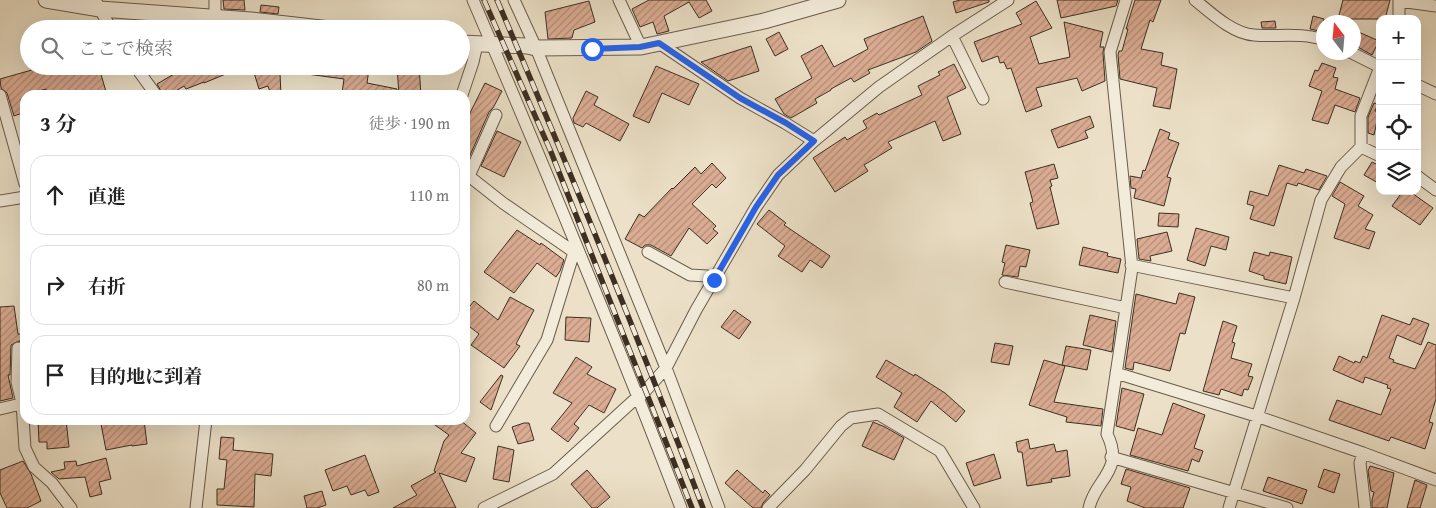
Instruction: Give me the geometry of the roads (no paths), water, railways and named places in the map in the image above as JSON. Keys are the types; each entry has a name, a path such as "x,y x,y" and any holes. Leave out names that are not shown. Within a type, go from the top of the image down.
{"street":[{"path":"46,0 236,20"},
{"path":"215,0 215,18"},
{"path":"473,0 485,45 568,222 681,508"},
{"path":"514,0 536,48 666,368 719,508"},
{"path":"619,0 640,47"},
{"path":"470,44 536,48 640,47 764,21 838,0"},
{"path":"484,508 553,474 633,401 639,398 666,368 710,278 778,175 814,141 878,87 1008,0"},
{"path":"1089,508 1090,500 1109,474 1112,457 1113,447 1107,434 1131,265 1110,52 1126,0"},
{"path":"1195,0 1223,23 1252,35 1294,36 1316,39"},
{"path":"1399,15 1399,1 1436,6"},
{"path":"97,4 106,20"},
{"path":"952,36 983,99"},
{"path":"659,43 740,98 814,141"},
{"path":"470,71 473,62 485,45"},
{"path":"1361,58 1376,65"},
{"path":"142,75 152,90"},
{"path":"464,90 469,75"},
{"path":"1229,508 1294,298 1322,200 1342,167 1360,147 1361,116 1376,77"},
{"path":"1421,87 1436,94"},
{"path":"0,95 20,166"},
{"path":"470,169 496,115"},
{"path":"1360,147 1376,154"},
{"path":"470,177 503,203 574,252 547,340 496,426"},
{"path":"1421,179 1436,190"},
{"path":"0,200 20,198"},
{"path":"648,252 690,275 710,278"},
{"path":"1131,265 1294,298"},
{"path":"1005,282 1126,308"},
{"path":"18,348 16,382 20,392"},
{"path":"1116,373 1256,416 1436,480"},
{"path":"0,410 20,404"},
{"path":"768,508 805,470 841,426 851,418 878,414 940,450 974,508"},
{"path":"24,425 25,448 34,467 52,483 71,508"},
{"path":"196,508 205,425"},
{"path":"1363,453 1360,463 1365,508"},
{"path":"1112,457 1287,508"}],"railway":[{"path":"484,0 551,152 692,508"},
{"path":"497,0 603,253 703,508"}]}
